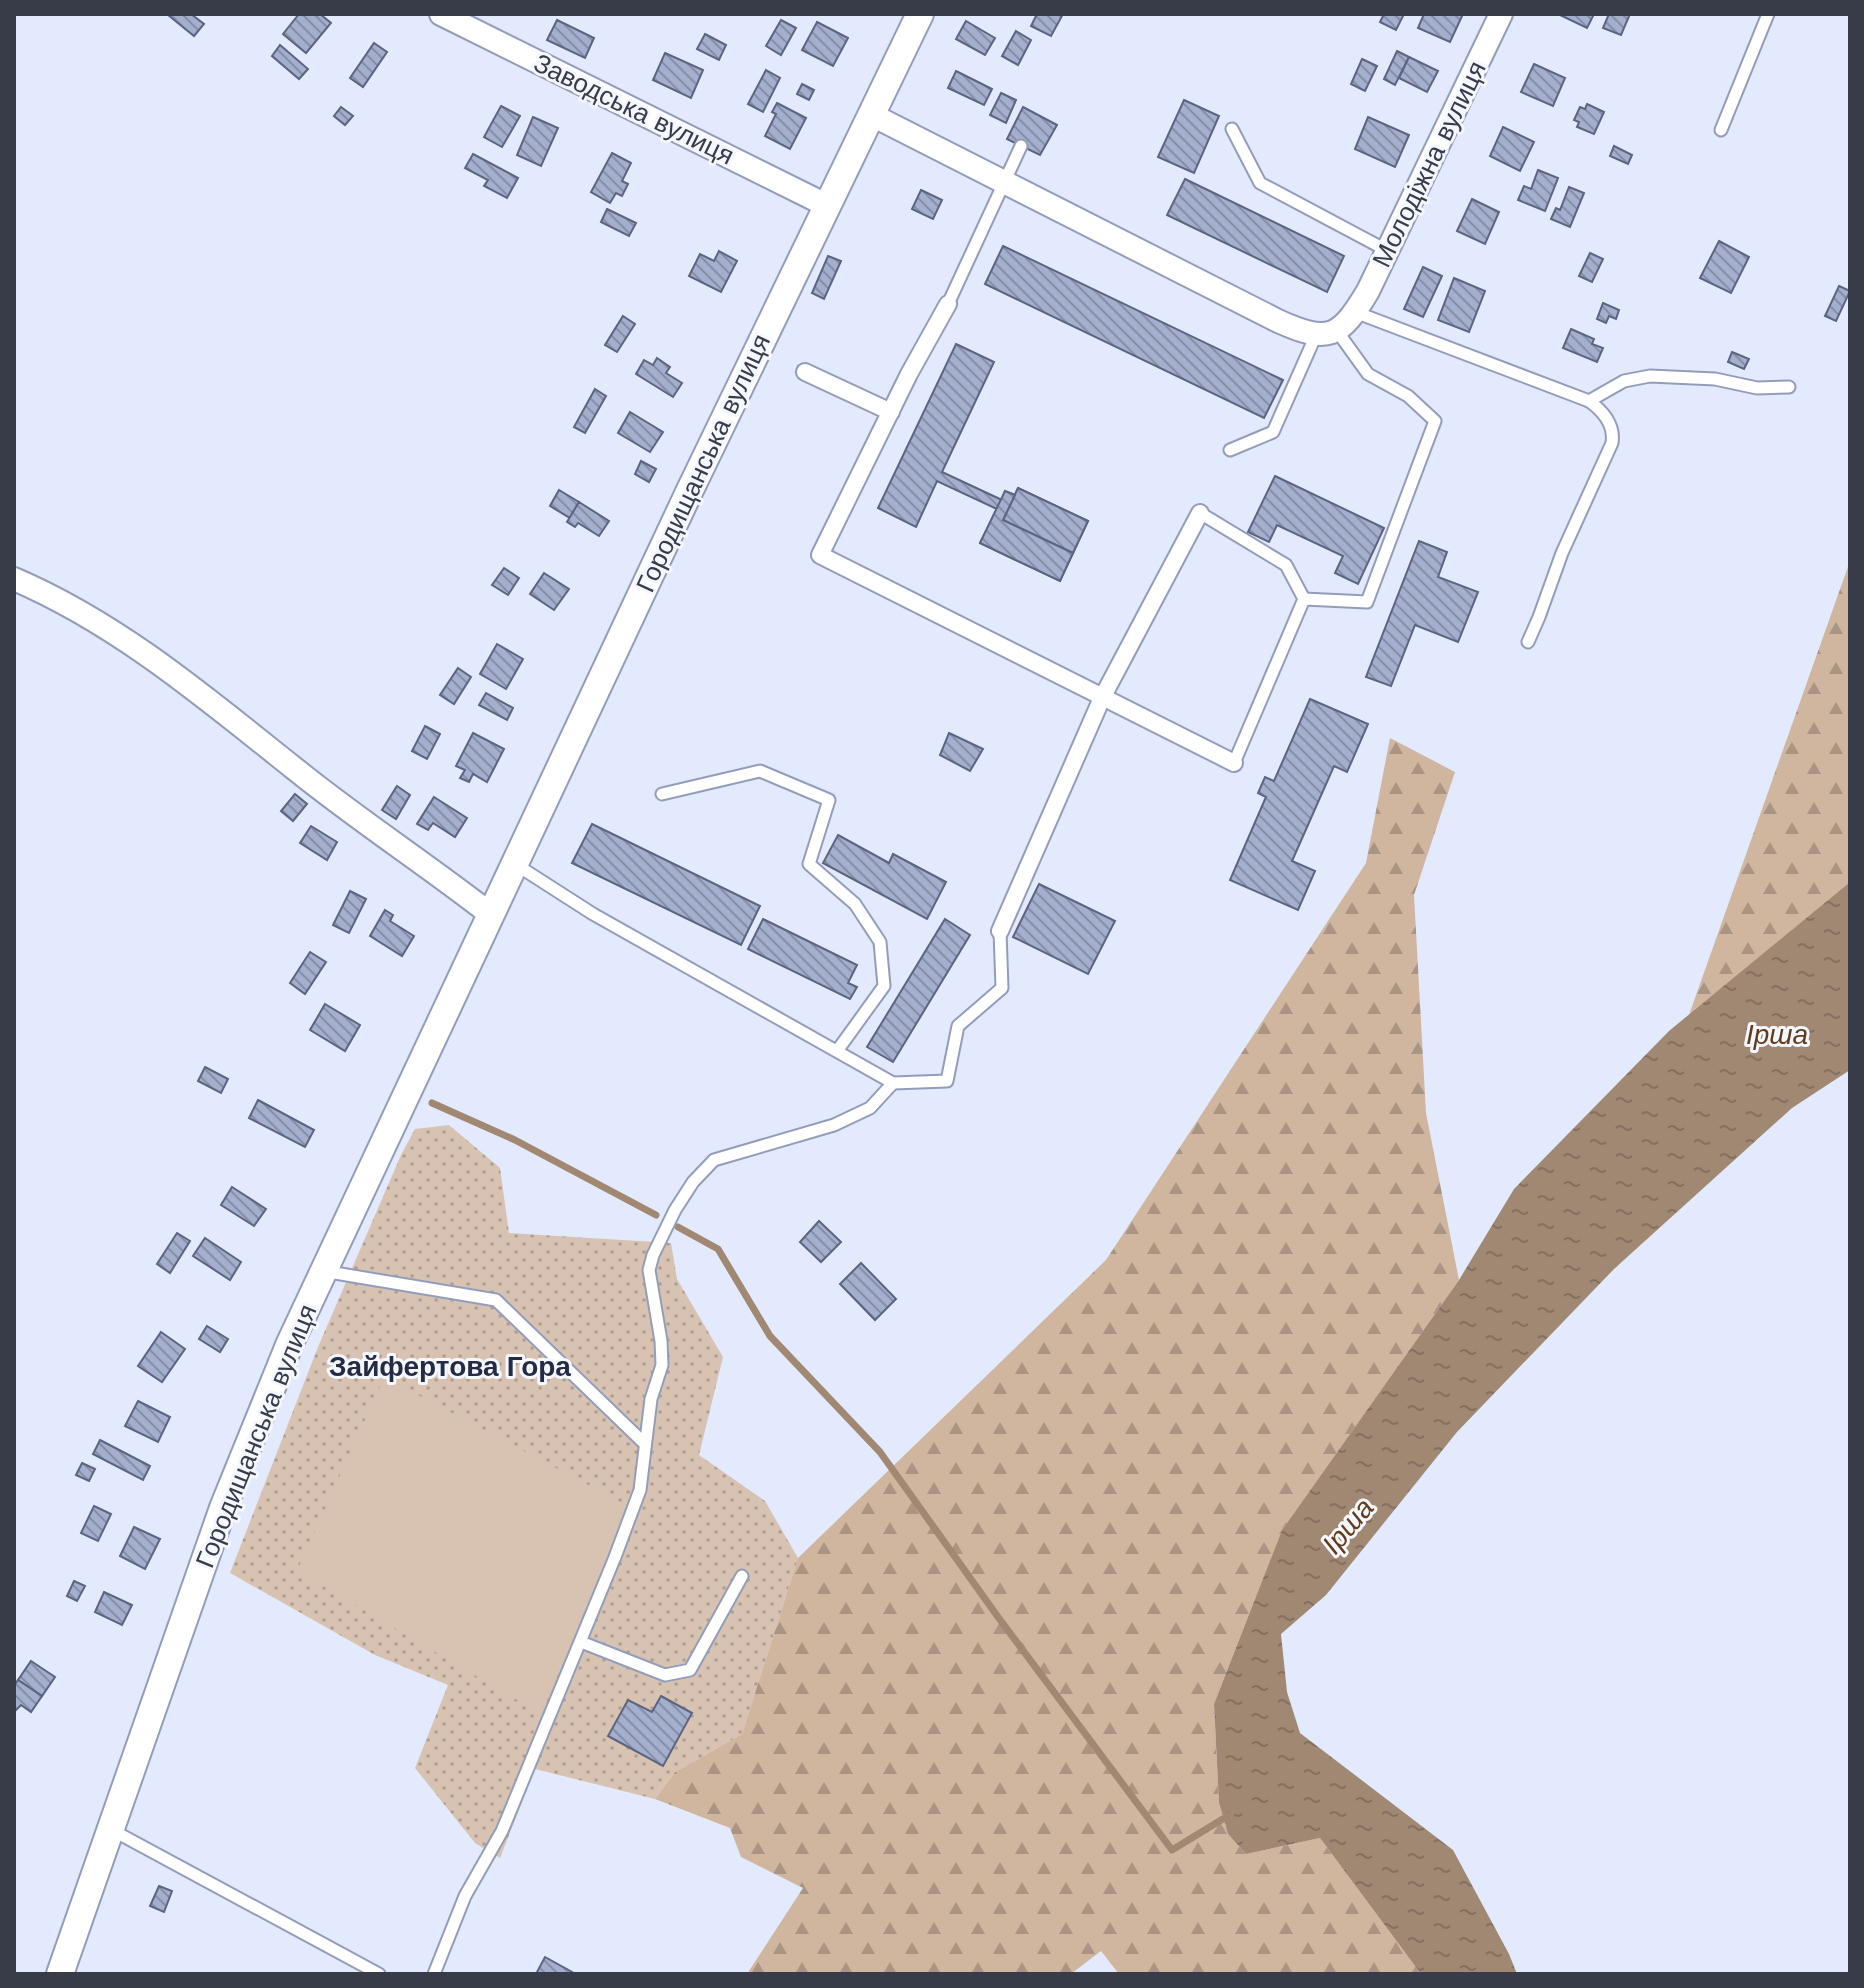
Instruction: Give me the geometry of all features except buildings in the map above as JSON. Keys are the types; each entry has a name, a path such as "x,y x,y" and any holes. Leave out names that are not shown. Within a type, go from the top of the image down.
{"street":[{"name":"Заводська вулиця","path":"441,14 826,205"},
{"name":"Городищанська вулиця","path":"60,1974 234,1479 266,1399 490,914 826,205 920,14"},
{"name":"Молодіжна вулиця","path":"1326,333 1355,312 1388,251 1501,14"},
{"path":"870,114 1278,321 1326,333"},
{"path":"948,304 820,555 1234,763"},
{"path":"805,372 891,412"},
{"path":"1000,931 1102,698 1200,513"},
{"path":"14,579 76,611 170,670 296,770 490,914"}],"lane":[{"path":"1721,130 1768,14"},
{"path":"1232,129 1260,183 1388,251"},
{"path":"948,304 1021,146"},
{"path":"1355,312 1589,401 1599,408 1613,429 1612,443 1562,553 1528,642"},
{"path":"1230,450 1273,432 1326,333 1368,374 1408,396 1435,421 1367,602 1304,599"},
{"path":"1589,401 1624,381 1650,376 1715,379 1757,388 1789,387"},
{"path":"1200,513 1286,565 1304,599"},
{"path":"1234,763 1304,599"},
{"path":"662,794 760,771 829,800 809,864 855,904 880,942 884,986 837,1051"},
{"path":"514,864 593,914 893,1083 947,1081 958,1026 1002,988 1000,931"},
{"path":"434,1974 465,1896 502,1831 640,1490 651,1399 662,1365 649,1270 675,1210 693,1182 714,1160 834,1125 870,1108 893,1083"},
{"path":"323,1271 496,1300 645,1444"},
{"path":"581,1642 665,1675 690,1670 742,1576"},
{"path":"110,1829 379,1974"}],"shaded area":[{"path":"449,1125 500,1168 509,1233 671,1243 677,1279 723,1357 699,1455 765,1501 798,1558 742,1734 675,1772 655,1799 535,1769 500,1858 475,1843 415,1768 448,1685 375,1655 230,1573 318,1347 401,1155 415,1129"},
{"path":"384,1377 630,1507 541,1714 297,1571"}],"green space":[{"path":"1850,561 1850,882 1689,1015"},
{"path":"1390,738 1455,772 1414,895 1426,1113 1459,1280 1282,1530 1214,1704 1219,1803 1228,1834 1246,1854 1320,1838 1421,1974 1119,1974 1101,1951 1071,1974 747,1974 803,1888 741,1857 730,1828 655,1799 675,1772 742,1734 798,1558 1106,1260 1366,863"}],"water":[{"name":"Ірша","path":"1850,882 1850,1070 1792,1108 1614,1269 1457,1432 1326,1595 1281,1634 1287,1692 1300,1733 1453,1850 1517,1974 1421,1974 1320,1838 1246,1854 1228,1834 1219,1803 1214,1704 1282,1530 1459,1280 1514,1189 1669,1031"}],"waterway":[{"path":"432,1103 515,1140 656,1215"},
{"path":"678,1227 718,1249 770,1336 880,1452 998,1617 1172,1850 1231,1814"}],"district":[{"name":"Зайфертова Гора","path":"450,1366"}]}
